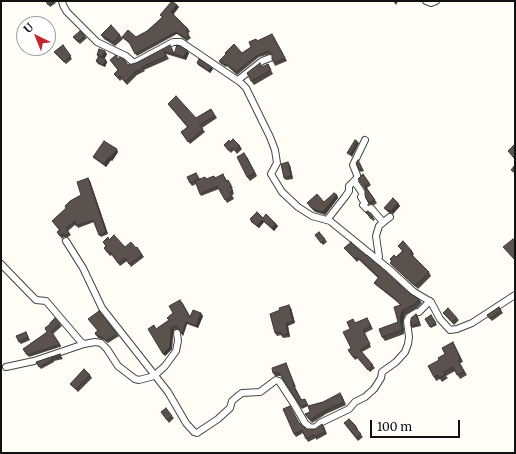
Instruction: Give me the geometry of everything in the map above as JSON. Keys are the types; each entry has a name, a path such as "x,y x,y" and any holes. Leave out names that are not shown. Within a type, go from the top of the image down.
{"street":[{"path":"62,1 62,5 67,12 98,42 126,56 133,62 136,62 173,42 181,42 238,80 246,88 270,137 275,150 277,163 271,174 282,192 312,216 327,220 377,259 414,292 430,301 443,322 450,330 472,323 515,295"},
{"path":"426,1 431,3 436,1"},
{"path":"238,80 262,61 270,58"},
{"path":"327,220 346,197 350,186 357,175 353,166 365,140"},
{"path":"354,181 363,194 361,197 365,203 363,204 368,210 371,208 383,222"},
{"path":"377,259 379,257 376,236 379,226 390,218"},
{"path":"66,241 83,268 102,308 168,392 186,423 194,432 197,433 218,419 230,408 232,401 242,393 260,392 276,380 279,381 306,423 311,428 316,427 320,423 348,409 355,402 374,390 381,378 382,372 396,362 405,352 409,337 407,321 409,317 419,312 430,301"},
{"path":"1,264 31,296 36,300 46,301 84,344"},
{"path":"6,367 34,362 84,344 95,342 101,343 107,349 122,370 139,380 154,376 165,366 176,352 178,341 177,333"}],"building":[{"path":"46,1 54,1 48,5"},
{"path":"172,1 177,5 171,12 188,29 186,31 189,35 186,38 176,32 135,54 129,42 122,37 128,30 136,37 147,31 163,17 160,15"},
{"path":"111,25 120,35 113,42 101,35"},
{"path":"80,31 85,36 78,42 73,37"},
{"path":"272,34 285,58 274,63 272,54 269,51 258,55 236,72 226,64 225,65 219,61 234,44 242,53 251,47 249,42 256,39 257,41"},
{"path":"63,45 71,56 64,62 56,54 56,50"},
{"path":"170,45 174,54 164,51 166,56 142,67 143,68 135,72 125,82 120,76 118,78 114,74 118,70 110,60 116,55 118,59 120,57 124,59 128,65 136,63"},
{"path":"177,45 187,50 184,57 174,54"},
{"path":"99,49 105,51 102,57 97,55"},
{"path":"99,56 106,60 103,65 96,61"},
{"path":"199,59 211,67 209,71 197,63"},
{"path":"260,63 262,67 268,64 271,70 251,81 247,73"},
{"path":"176,96 196,118 211,109 215,116 199,125 203,129 188,142 181,132 188,127 168,104"},
{"path":"233,139 240,146 235,151 232,148 229,151 224,145 229,140 230,142"},
{"path":"355,140 357,141 350,155 347,153"},
{"path":"104,141 117,149 104,164 93,157"},
{"path":"514,145 515,157 514,158 508,151"},
{"path":"244,153 255,173 247,177 237,157"},
{"path":"358,160 362,169 359,170 356,163"},
{"path":"288,162 291,176 284,178 281,164"},
{"path":"515,165 515,173 511,170"},
{"path":"196,173 199,179 190,183 187,177"},
{"path":"223,174 226,181 228,180 231,185 230,186 233,191 230,192 232,196 225,200 217,186 200,194 195,181 205,177 206,179 214,176 215,178"},
{"path":"363,174 369,183 365,186 375,200 372,202 368,202 365,195 365,189 358,179"},
{"path":"88,178 106,232 99,235 93,220 76,226 75,221 66,228 69,233 67,235 62,234 60,236 57,232 60,230 52,221 66,208 65,206 70,201 81,195 77,182"},
{"path":"334,193 337,195 323,212 313,209 307,203 317,194 324,202"},
{"path":"393,198 398,203 391,211 384,208"},
{"path":"368,211 373,217 371,219 366,212"},
{"path":"257,212 263,218 266,214 276,224 272,228 262,220 257,226 250,219"},
{"path":"319,232 325,239 321,243 315,235"},
{"path":"114,235 125,247 131,242 136,248 137,247 142,255 129,264 125,258 118,263 110,252 108,253 104,248 106,246 103,242 108,237 109,240"},
{"path":"513,239 515,242 515,260 503,247"},
{"path":"403,241 412,251 410,253 429,272 415,286 390,263 392,261 390,259 394,255 396,257 403,251 398,246"},
{"path":"351,242 408,292 419,299 415,304 402,311 400,318 402,330 382,337 379,329 398,322 394,307 401,305 374,283 379,277 357,257 355,259 344,248"},
{"path":"180,300 190,317 193,310 201,313 196,326 186,322 182,334 177,326 172,327 170,347 163,354 148,329 154,325 156,329 169,320 167,318 173,313 169,306"},
{"path":"289,305 293,321 286,323 288,334 281,335 281,332 275,333 270,314 280,310 279,308"},
{"path":"499,307 501,310 490,319 487,315"},
{"path":"448,308 457,318 452,322 443,313"},
{"path":"99,311 117,334 106,341 102,337 96,335 95,333 98,331 88,319"},
{"path":"416,314 419,323 411,326 411,318"},
{"path":"431,315 436,323 430,327 425,319"},
{"path":"55,318 60,324 51,331 59,343 58,345 27,355 23,349 47,332 45,328"},
{"path":"367,318 371,326 363,330 370,344 360,350 373,365 368,370 356,356 353,357 348,350 351,348 343,332 350,329 347,322 353,319 355,323"},
{"path":"26,332 28,337 19,342 16,336"},
{"path":"453,342 460,358 458,360 464,372 457,375 453,367 444,372 445,375 439,378 438,375 434,377 428,366 439,360 438,358 445,354 442,348"},
{"path":"60,354 61,356 52,358 52,360 39,367 36,362"},
{"path":"286,363 294,384 293,385 301,400 305,399 307,404 301,407 279,373 273,373 272,368"},
{"path":"84,369 90,375 76,389 70,384"},
{"path":"340,393 344,402 324,411 310,420 305,414 310,412 308,406 323,402"},
{"path":"290,406 299,423 307,429 315,429 322,424 325,432 315,437 314,435 306,439 302,430 294,434 283,409"},
{"path":"166,408 172,416 167,420 161,412"},
{"path":"349,419 361,434 357,438 344,423"}]}
